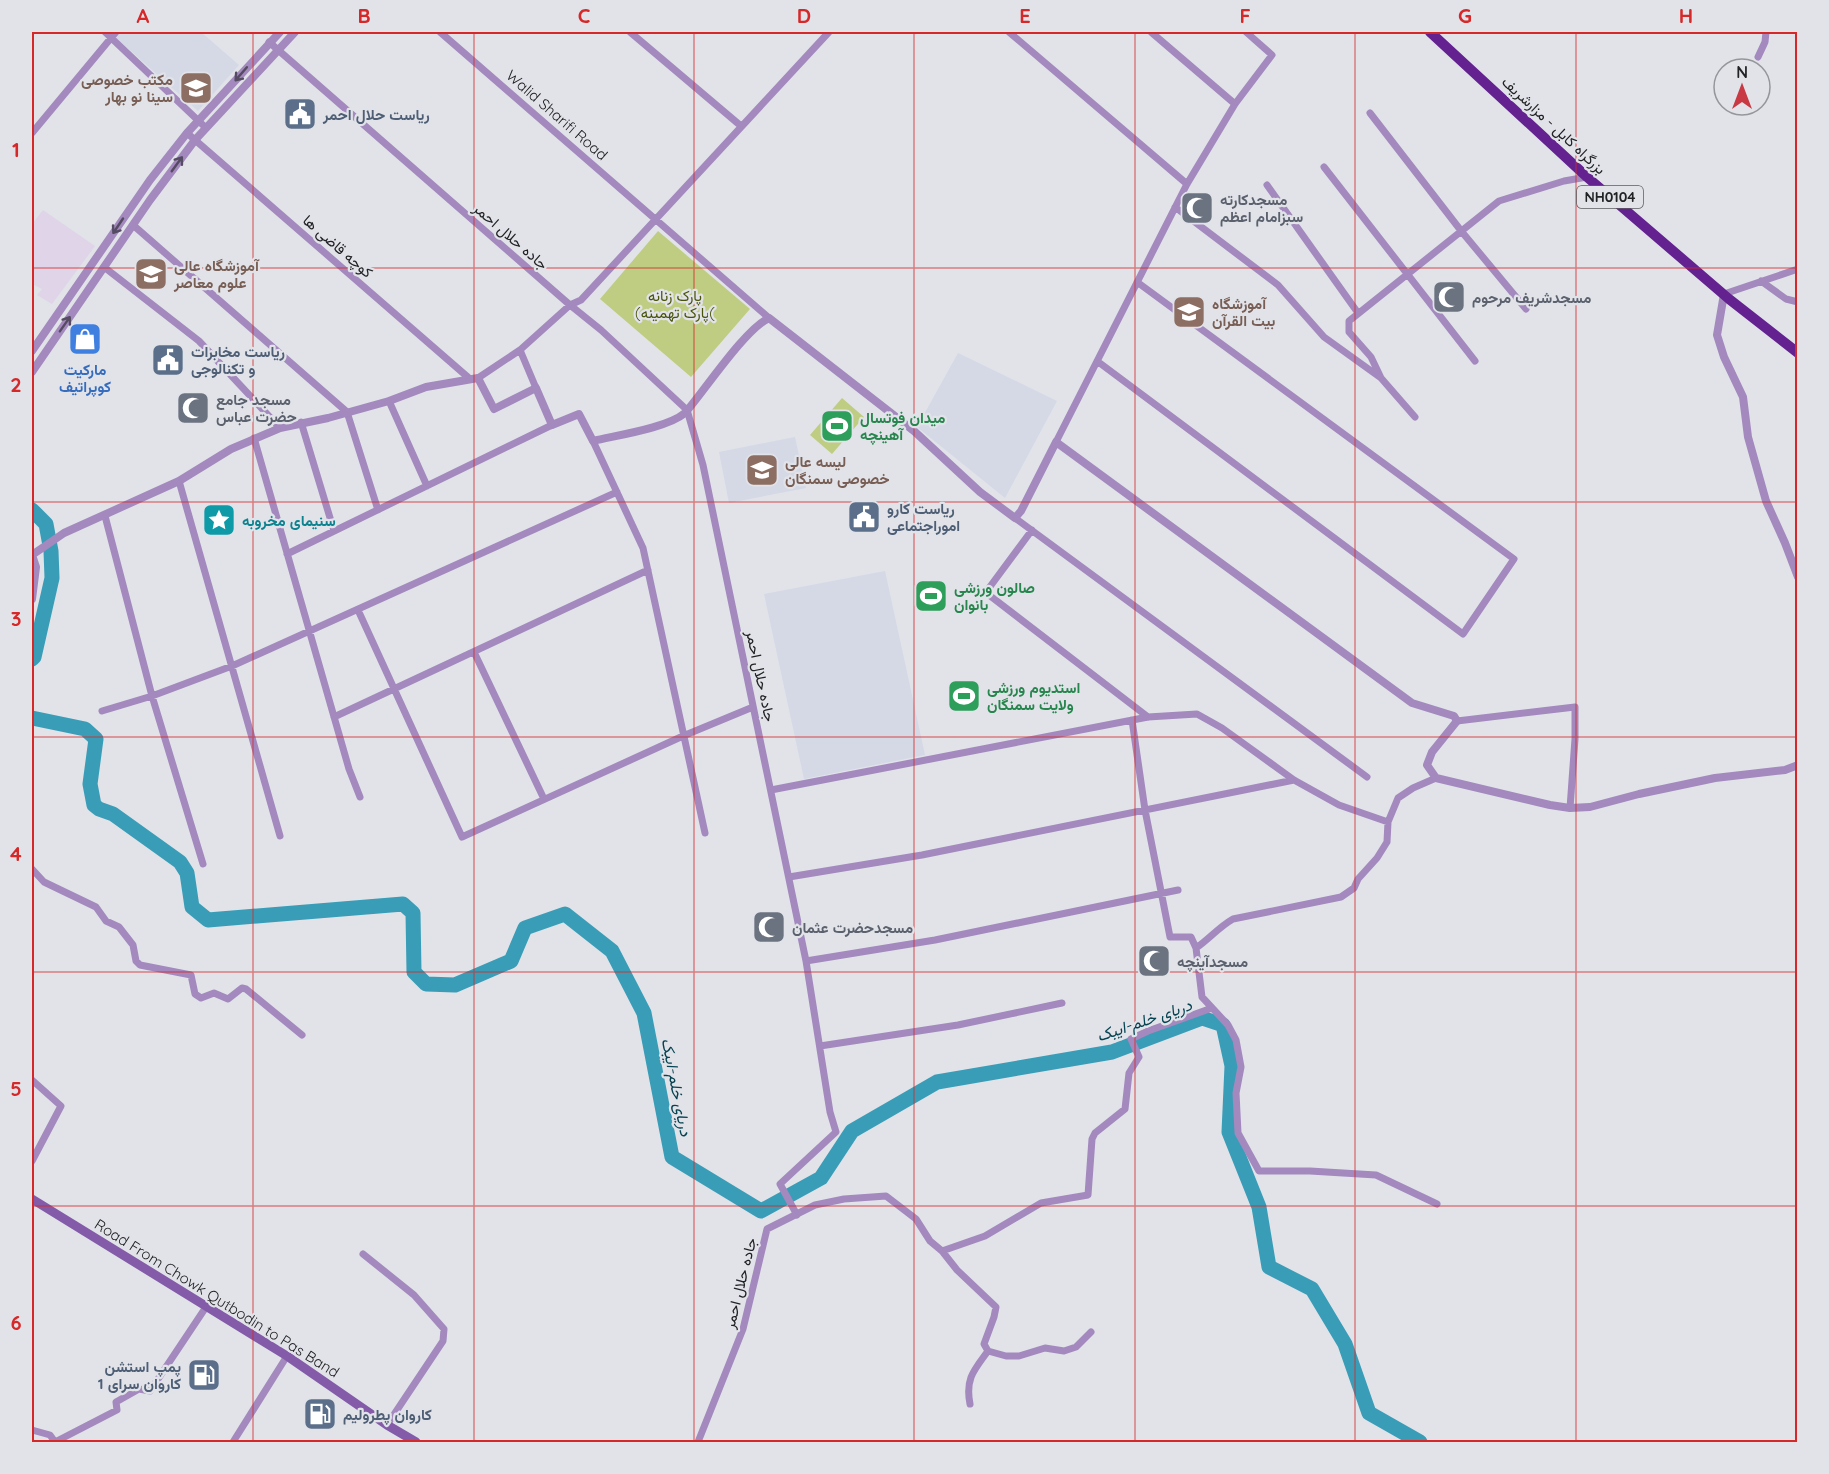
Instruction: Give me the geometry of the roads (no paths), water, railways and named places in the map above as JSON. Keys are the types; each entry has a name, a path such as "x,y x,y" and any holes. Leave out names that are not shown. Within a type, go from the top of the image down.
{"highway":[{"name":"بزرگراه کابل - مزارشریف","path":"1430,32 1587,177 1797,353"}],"main road":[{"name":"Road From Chowk Qutbodin to Pas Band","path":"32,1199 287,1356 416,1443"}],"street":[{"path":"32,372 133,225 195,140 202,125 269,42 280,32"},
{"path":"32,351 150,180 187,133 202,125 295,32"},
{"name":"Walid Sharifi Road","path":"440,32 769,318"},
{"path":"630,32 741,126"},
{"path":"1009,32 1186,184"},
{"path":"1151,32 1235,104"},
{"path":"1015,518 1021,511 1186,184 1235,104 1272,56 1246,32"},
{"path":"1758,57 1765,42 1766,32"},
{"path":"32,133 111,33 202,125"},
{"path":"32,599 36,567 32,555 64,533 179,481 222,454 254,438 280,428 328,418 389,401 426,387 474,379 520,350 570,305 580,300 825,33"},
{"name":"جاده حلال احمر","path":"269,42 601,330 687,410 703,465 789,877 806,961 830,1112 836,1132 780,1184 797,1215 767,1229 743,1329 698,1443"},
{"path":"1370,113 1462,232 1526,309"},
{"name":"کوچه قاضی ها","path":"187,133 474,379"},
{"path":"1324,167 1475,362"},
{"path":"1381,378 1371,357 1349,332 1349,321 1499,201 1564,181 1587,177"},
{"path":"1267,185 1358,314"},
{"path":"1175,207 1278,285 1324,337 1381,378 1415,417"},
{"path":"133,225 347,412 378,510"},
{"path":"104,267 199,341 280,428"},
{"path":"1797,269 1724,294 1717,334 1724,357 1743,397 1748,436 1766,501 1797,577"},
{"path":"1761,281 1786,299 1797,302"},
{"path":"1097,361 1463,634 1514,559 1137,282"},
{"path":"593,441 679,418 740,344 760,322 769,318 914,431 980,492 1367,777"},
{"path":"520,350 552,425"},
{"path":"474,379 494,409 536,388"},
{"path":"389,401 427,486"},
{"path":"287,554 579,414 644,548 705,833"},
{"path":"302,422 334,531"},
{"path":"254,438 349,769 360,797"},
{"path":"1056,442 1412,703 1454,716 1457,722"},
{"path":"179,481 280,836"},
{"path":"102,711 152,696 232,666 617,492"},
{"path":"105,516 152,696 203,864"},
{"path":"1032,530 989,588 989,595 1148,717"},
{"path":"334,717 648,570"},
{"path":"358,610 462,837 753,707"},
{"path":"474,652 544,800"},
{"path":"1436,778 1426,765 1432,752 1457,722 1575,707 1570,808"},
{"path":"771,790 1148,717 1197,714 1222,728 1294,780 1339,805 1388,822"},
{"path":"1132,720 1145,810 1170,937 1191,937 1196,948 1202,997 1228,1026 1236,1040 1241,1067 1236,1093 1238,1133 1259,1172 1310,1171 1376,1175 1437,1204"},
{"path":"1196,948 1233,919 1341,897 1354,888 1358,879 1377,858 1387,842 1388,822 1398,798 1413,788 1436,778 1550,806 1570,808 1590,807 1715,778 1785,770 1797,765"},
{"path":"789,877 922,855 1294,780"},
{"path":"32,869 44,882 96,907 106,921 119,927 133,945 136,961 140,965 191,975 195,994 201,998 214,993 228,999 242,988 246,988 302,1035"},
{"path":"806,961 935,940 1178,890"},
{"path":"820,1046 958,1024 1062,1003"},
{"path":"942,1251 985,1236 1028,1213 1041,1203 1088,1195 1092,1139 1095,1132 1125,1109 1129,1073 1139,1057 1131,1039 1212,1008"},
{"path":"32,1080 61,1106 32,1161"},
{"path":"797,1215 814,1205 844,1199 886,1196 916,1219 930,1241 996,1306 984,1344 988,1351 1006,1356 1019,1356 1045,1348 1064,1351 1076,1347 1091,1332"},
{"path":"363,1254 414,1295 445,1333 443,1341 387,1425"},
{"path":"32,1430 50,1435 55,1442 117,1410 116,1402 139,1389 150,1391 206,1307"},
{"path":"970,1404 968,1384 973,1371 988,1351"},
{"path":"233,1443 287,1356"}],"waterway":[{"name":"دریای خلم-ایبک","path":"32,510 46,524 51,551 52,578 32,659"},
{"name":"دریای خلم-ایبک","path":"32,718 85,729 96,739 90,784 94,805 113,814 180,862 187,873 192,907 208,920 403,904 413,913 414,972 426,984 455,985 511,961 525,928 565,914 612,951 644,1013 672,1157 761,1211 821,1178 852,1131 937,1082 1112,1052 1202,1018 1223,1025 1232,1066 1229,1132 1259,1207 1269,1267 1312,1289 1345,1344 1369,1413 1420,1442"}],"place":[{"name":"مکتب خصوصی سینا نو بهار","path":"196,88"},
{"name":"ریاست حلال احمر","path":"300,114"},
{"name":"مسجدکارته سبزامام اعظم","path":"1197,208"},
{"name":"آموزشگاه عالی علوم معاصر","path":"151,274"},
{"name":"مسجدشریف مرحوم","path":"1449,297"},
{"name":"آموزشگاه بیت القرآن","path":"1189,312"},
{"name":"مارکیت کوپراتیف","path":"85,339"},
{"name":"ریاست مخابرات و تکنالوجی","path":"168,360"},
{"name":"مسجد جامع حضرت عباس","path":"193,408"},
{"name":"میدان فوتسال آهینچه","path":"837,426"},
{"name":"لیسه عالی خصوصی سمنگان","path":"762,470"},
{"name":"ریاست کارو اموراجتماعی","path":"864,517"},
{"name":"سنیمای مخروبه","path":"219,520"},
{"name":"صالون ورزشی بانوان","path":"931,596"},
{"name":"استدیوم ورزشی ولایت سمنگان","path":"964,696"},
{"name":"مسجدحضرت عثمان","path":"769,927"},
{"name":"مسجدآینچه","path":"1154,961"},
{"name":"پمپ استشن کاروان سرای 1","path":"204,1375"},
{"name":"کاروان پطرولیم","path":"320,1414"}],"park label":[{"name":"پارک زنانه (پارک تهمینه(","path":"675,304"}]}
